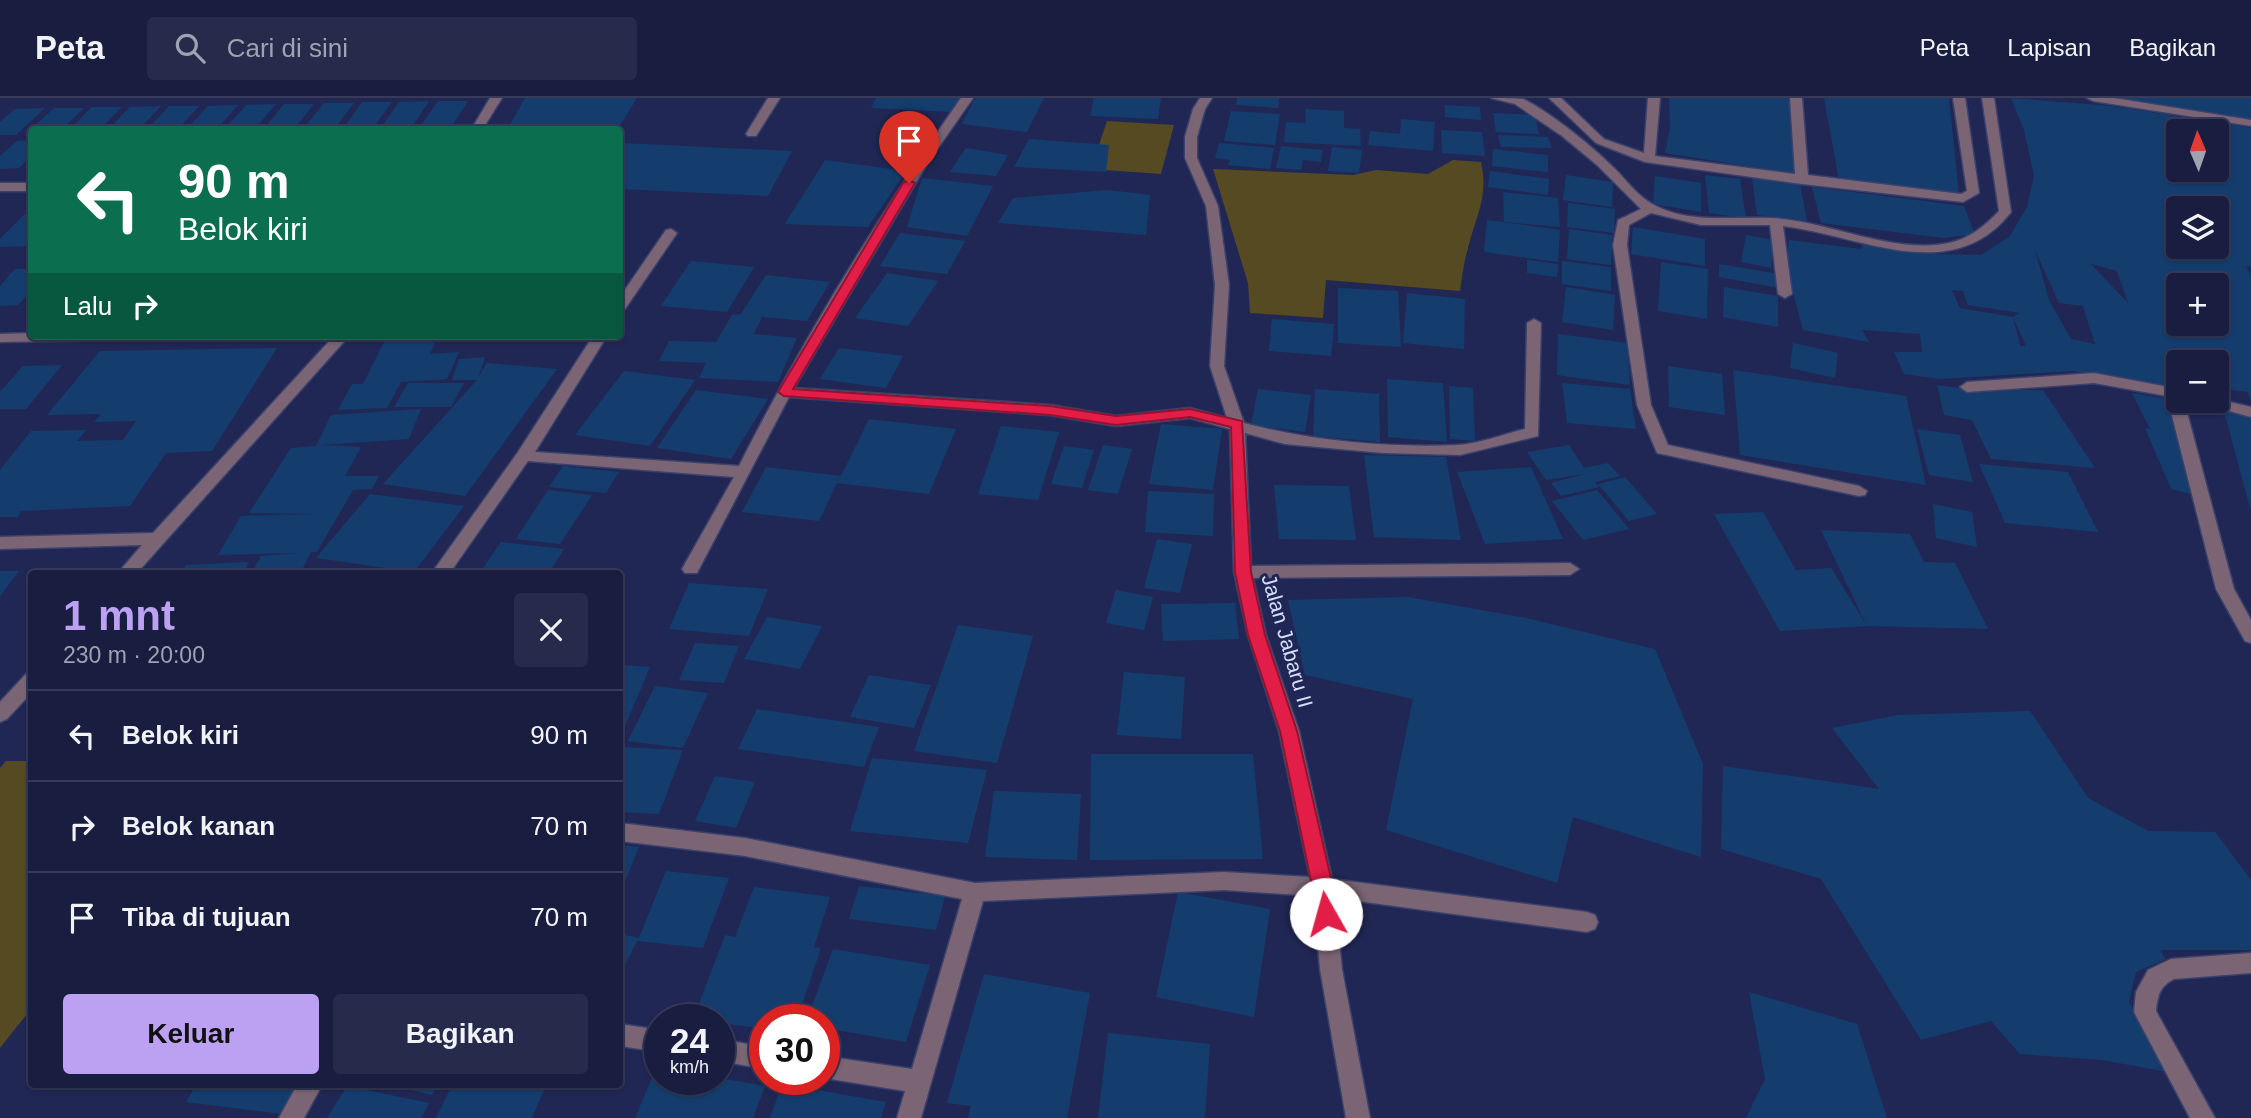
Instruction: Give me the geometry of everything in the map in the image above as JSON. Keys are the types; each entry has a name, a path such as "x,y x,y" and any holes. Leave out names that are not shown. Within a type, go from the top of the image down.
{"street":[{"path":"478,126 496,98"},
{"path":"752,134 775,98"},
{"path":"691,569 784,392 921,164 967,98"},
{"name":"Jalan Jabaru II","path":"1206,98 1194,123 1191,158 1212,206 1222,285 1217,366 1237,424 1243,572 1256,635 1289,731 1324,887 1331,969 1358,1118"},
{"path":"1497,98 1518,101 1529,108 1604,163 1616,180 1650,209 1687,221 1776,222 1919,249 1959,244 1985,234 1995,228 2006,212 1988,98"},
{"path":"1555,98 1600,141 1649,159 1964,198 1973,193 1959,98"},
{"path":"1649,159 1654,98"},
{"path":"1796,98 1802,180"},
{"path":"2093,98 2251,123"},
{"path":"0,187 28,187"},
{"path":"1650,209 1623,223 1620,245 1644,405 1662,449 1859,491"},
{"path":"1776,222 1785,293"},
{"path":"623,302 671,233"},
{"path":"784,392 1050,410 1116,421 1190,413 1285,439 1461,450 1533,432 1534,323"},
{"path":"0,338 28,337"},
{"path":"130,570 338,340"},
{"path":"443,570 524,456 597,340"},
{"path":"1967,387 2094,378 2166,391"},
{"path":"2229,406 2251,412"},
{"path":"2181,413 2225,589 2251,636"},
{"path":"524,456 744,472"},
{"path":"0,543 157,539"},
{"path":"1243,572 1570,569"},
{"path":"0,714 28,683"},
{"path":"623,832 745,847 975,892 1224,881 1324,887 1587,922"},
{"path":"909,1118 975,892"},
{"path":"2203,1118 2145,1012 2147,992 2156,977 2171,970 2251,963"},
{"path":"623,1035 644,1039"},
{"path":"840,1069 921,1082"},
{"path":"291,1118 308,1088"}],"shaded area":[{"path":"1107,121 1174,125 1161,174 1091,169"},
{"path":"1453,160 1481,162 1483,174 1483,196 1467,253 1460,291 1326,280 1323,318 1250,313 1248,283 1213,169 1353,175 1376,170 1428,174"},
{"path":"6,761 28,761 28,1013 0,1048 0,768"}],"building":[{"path":"525,98 637,98 620,126 509,126"},
{"path":"876,98 960,98 953,112 871,108"},
{"path":"975,98 1044,98 1027,132 962,124"},
{"path":"1094,98 1161,98 1158,119 1090,116"},
{"path":"1237,98 1279,98 1278,108 1236,105"},
{"path":"1669,98 1790,98 1797,174 1665,153 1670,128"},
{"path":"1824,98 1949,98 1959,194 1839,180"},
{"path":"2011,98 2112,106 2194,119 2166,119 2166,182 2230,182 2230,125 2251,128 2251,267 2246,266 2251,275 2251,401 2248,392 2229,390 2229,350 2166,350 2166,389 2072,371 1939,379 1904,374 1894,352 1922,352 1920,334 1862,330 1869,342 1803,330 1786,267 1789,240 1861,249 1863,243 1935,254 1981,255 2010,236 2027,207 2034,176 2024,130","holes":["2035,250 2059,303 2083,306 2095,344 2071,339 2049,300","2091,264 2117,271 2128,303","1952,290 1963,291 1968,305 2020,313 2013,317 1960,308","2013,317 2026,346 2020,346"]},
{"path":"2118,98 2251,98 2251,120 2180,110"},
{"path":"429,101 413,126 382,126 399,102"},
{"path":"438,101 468,101 452,126 421,126"},
{"path":"362,102 392,102 374,126 345,126"},
{"path":"324,103 354,103 336,126 305,126"},
{"path":"276,104 257,126 228,126 246,105"},
{"path":"284,104 314,104 296,126 266,126"},
{"path":"238,105 220,126 190,126 208,106"},
{"path":"1445,105 1480,107 1481,120 1445,117"},
{"path":"161,106 142,126 112,126 130,107"},
{"path":"169,106 199,106 181,126 151,126"},
{"path":"92,107 122,107 103,126 73,126"},
{"path":"45,108 16,135 0,135 0,122 15,109"},
{"path":"54,108 84,108 65,126 35,126"},
{"path":"1306,109 1344,111 1344,128 1360,129 1361,146 1284,142 1286,122 1305,123"},
{"path":"1231,111 1280,114 1275,145 1224,141"},
{"path":"1493,113 1535,115 1539,134 1496,132"},
{"path":"1401,119 1435,122 1433,151 1368,145 1370,131 1400,134"},
{"path":"1441,130 1482,132 1485,156 1442,153"},
{"path":"1498,135 1548,137 1552,148 1501,147"},
{"path":"1029,139 1109,145 1106,172 1014,167"},
{"path":"28,140 28,160 19,168 0,169 0,156 17,141"},
{"path":"623,143 792,151 768,196 623,189"},
{"path":"1219,143 1274,148 1270,169 1228,165 1230,160 1215,158"},
{"path":"1281,146 1323,150 1321,162 1303,160 1301,170 1276,168"},
{"path":"1332,147 1362,150 1359,173 1328,171"},
{"path":"966,148 1008,155 996,176 950,172"},
{"path":"1493,149 1548,155 1548,172 1492,166"},
{"path":"825,160 906,171 868,227 785,224"},
{"path":"1490,171 1549,179 1548,195 1488,187"},
{"path":"1566,175 1613,182 1612,207 1563,200"},
{"path":"1705,175 1740,179 1746,218 1709,213"},
{"path":"1655,176 1701,183 1701,212 1653,204"},
{"path":"922,178 993,186 967,236 907,227"},
{"path":"1752,178 1800,184 1807,221 1757,215"},
{"path":"1812,187 1964,206 1975,234 1944,238 1821,223"},
{"path":"1108,190 1150,195 1146,235 998,223 1013,198"},
{"path":"1503,192 1558,198 1560,227 1504,222"},
{"path":"1568,203 1615,209 1614,233 1567,227"},
{"path":"28,214 28,246 0,247 0,239"},
{"path":"1487,220 1560,230 1558,262 1484,252"},
{"path":"1633,227 1705,239 1705,266 1631,254"},
{"path":"1569,229 1612,235 1611,265 1567,259"},
{"path":"900,233 965,241 947,274 880,266"},
{"path":"1746,235 1774,240 1771,268 1741,262"},
{"path":"1527,260 1558,264 1557,277 1527,273"},
{"path":"691,261 754,267 727,312 661,306"},
{"path":"1562,261 1611,267 1611,291 1562,284"},
{"path":"1661,262 1708,269 1707,319 1658,311"},
{"path":"1719,264 1779,274 1779,288 1719,277"},
{"path":"15,269 28,269 28,294 18,305 0,306 0,286"},
{"path":"887,273 938,281 908,326 855,318"},
{"path":"766,275 830,282 807,321 762,317 754,334 797,338 778,382 699,378 706,363 659,361 669,341 716,342 732,315 741,314"},
{"path":"1566,287 1615,295 1613,330 1562,322"},
{"path":"1724,287 1778,296 1778,327 1723,317"},
{"path":"1338,288 1398,291 1401,347 1338,343"},
{"path":"1407,293 1465,299 1464,349 1403,343"},
{"path":"1272,319 1334,324 1331,356 1269,351"},
{"path":"1558,334 1627,343 1630,385 1557,375"},
{"path":"385,340 436,340 430,354 459,352 447,379 401,382 387,408 338,410 352,384 363,384"},
{"path":"1793,343 1838,353 1835,378 1790,368"},
{"path":"277,348 212,451 166,453 130,506 21,511 18,517 0,517 0,470 31,431 86,430 77,441 123,440 136,421 94,422 101,414 47,415 100,351"},
{"path":"839,348 903,356 886,388 820,379"},
{"path":"485,357 478,378 487,363 557,369 465,496 383,484 477,380 452,380 459,359"},
{"path":"62,365 26,409 0,409 0,392 23,366"},
{"path":"1668,366 1722,374 1725,415 1669,407"},
{"path":"1733,370 1906,396 1926,485 1740,455"},
{"path":"624,371 695,380 650,446 575,435"},
{"path":"1387,379 1443,383 1447,442 1388,437"},
{"path":"408,383 464,383 451,407 394,407"},
{"path":"1562,383 1630,389 1636,429 1567,423"},
{"path":"1937,385 1973,390 2043,390 2095,468 1991,459 1972,420 1944,415"},
{"path":"1449,386 1473,388 1475,441 1450,439"},
{"path":"1258,389 1311,395 1305,432 1251,425"},
{"path":"1315,389 1379,394 1380,442 1313,436"},
{"path":"696,390 768,399 731,459 657,448"},
{"path":"2132,393 2166,399 2166,413 2173,413 2179,433 2191,494 2171,489 2145,428 2150,429"},
{"path":"421,409 409,439 321,445 361,447 345,476 379,476 372,489 353,490 317,552 311,552 302,570 253,570 261,556 298,553 218,555 241,516 314,514 249,513 291,448 316,446 331,415"},
{"path":"2225,413 2251,417 2250,508"},
{"path":"869,419 956,429 929,494 837,483 819,521 742,512 766,467 841,476"},
{"path":"1161,424 1222,429 1213,490 1149,484"},
{"path":"1001,426 1059,432 1038,500 978,494"},
{"path":"1917,429 1960,435 1973,482 1929,475"},
{"path":"1103,445 1132,449 1118,494 1088,490"},
{"path":"1569,445 1584,468 1608,463 1620,476 1595,482 1599,487 1561,496 1551,483 1585,474 1546,480 1527,452"},
{"path":"1064,446 1094,450 1082,488 1051,484"},
{"path":"1364,455 1446,457 1461,540 1374,537"},
{"path":"1979,464 2068,472 2098,532 2005,523"},
{"path":"563,466 619,472 606,493 549,487"},
{"path":"1531,467 1563,539 1485,544 1457,472"},
{"path":"1625,477 1657,514 1629,521 1598,484"},
{"path":"1274,485 1349,486 1356,540 1279,539"},
{"path":"548,490 592,495 560,544 516,539"},
{"path":"1597,490 1629,529 1583,540 1552,501"},
{"path":"1148,491 1214,494 1213,536 1145,532"},
{"path":"370,494 464,506 416,570 316,558"},
{"path":"1933,504 1972,512 1977,547 1936,538"},
{"path":"1763,512 1796,570 1831,568 1866,624 1821,530 1910,534 1924,562 1955,563 1988,629 1867,626 1780,631 1714,514"},
{"path":"1157,539 1192,544 1180,593 1144,588"},
{"path":"501,542 564,549 551,570 482,570"},
{"path":"249,562 244,570 183,570 186,565"},
{"path":"0,571 19,571 0,596"},
{"path":"689,583 768,589 749,636 669,629"},
{"path":"1116,590 1153,597 1144,630 1106,623"},
{"path":"1408,597 1526,618 1655,649 1703,764 1701,857 1573,817 1557,883 1386,830 1413,699 1305,675 1288,600"},
{"path":"1235,603 1239,639 1163,641 1161,604"},
{"path":"767,617 822,626 800,669 744,659"},
{"path":"958,625 1033,636 997,763 914,751"},
{"path":"695,643 739,646 724,683 679,680"},
{"path":"623,665 650,667 623,731"},
{"path":"1124,672 1185,677 1181,739 1117,735"},
{"path":"869,675 931,685 914,728 850,717"},
{"path":"655,686 708,693 683,748 628,741"},
{"path":"757,709 879,727 864,767 738,749"},
{"path":"2030,711 2088,798 2148,831 2215,832 2251,880 2251,950 2160,950 2166,959 2136,972 2129,1002 2168,1072 2102,1060 2020,1054 1991,1021 1921,1040 1821,879 1721,849 1723,766 1879,789 1832,728 1898,715"},
{"path":"623,747 683,750 659,814 623,812"},
{"path":"1091,754 1253,754 1263,859 1090,860"},
{"path":"872,758 987,770 968,843 850,831"},
{"path":"715,776 755,782 736,828 695,821"},
{"path":"994,791 1081,794 1077,860 985,857"},
{"path":"623,845 639,847 623,887"},
{"path":"666,871 729,878 703,948 637,941 623,969 623,935 639,938"},
{"path":"859,886 945,896 936,930 849,919"},
{"path":"754,887 830,897 814,947 821,948 802,1004 749,1004 749,1027 735,1025 735,1004 699,1004 725,935 735,937"},
{"path":"1178,892 1270,909 1254,1017 1156,997"},
{"path":"833,949 930,965 906,1042 840,1031 840,1004 813,1004"},
{"path":"984,974 1090,993 1067,1118 968,1118 971,1106 947,1103"},
{"path":"1749,992 1857,1024 1887,1118 1746,1118 1765,1079"},
{"path":"1108,1033 1210,1044 1205,1118 1098,1118"},
{"path":"735,1081 749,1083 749,1095 762,1095 753,1118 635,1118 645,1095 735,1095"},
{"path":"194,1088 295,1088 282,1114 186,1102"},
{"path":"346,1088 429,1103 421,1118 327,1118"},
{"path":"403,1088 436,1088 432,1095"},
{"path":"451,1088 545,1088 532,1118 436,1118"},
{"path":"840,1094 886,1102 881,1118 770,1118 778,1095"}],"route":[{"path":"909,183 784,392 1050,410 1116,421 1190,413 1237,424 1243,572 1256,635 1289,731 1324,887 1326,914"}]}
